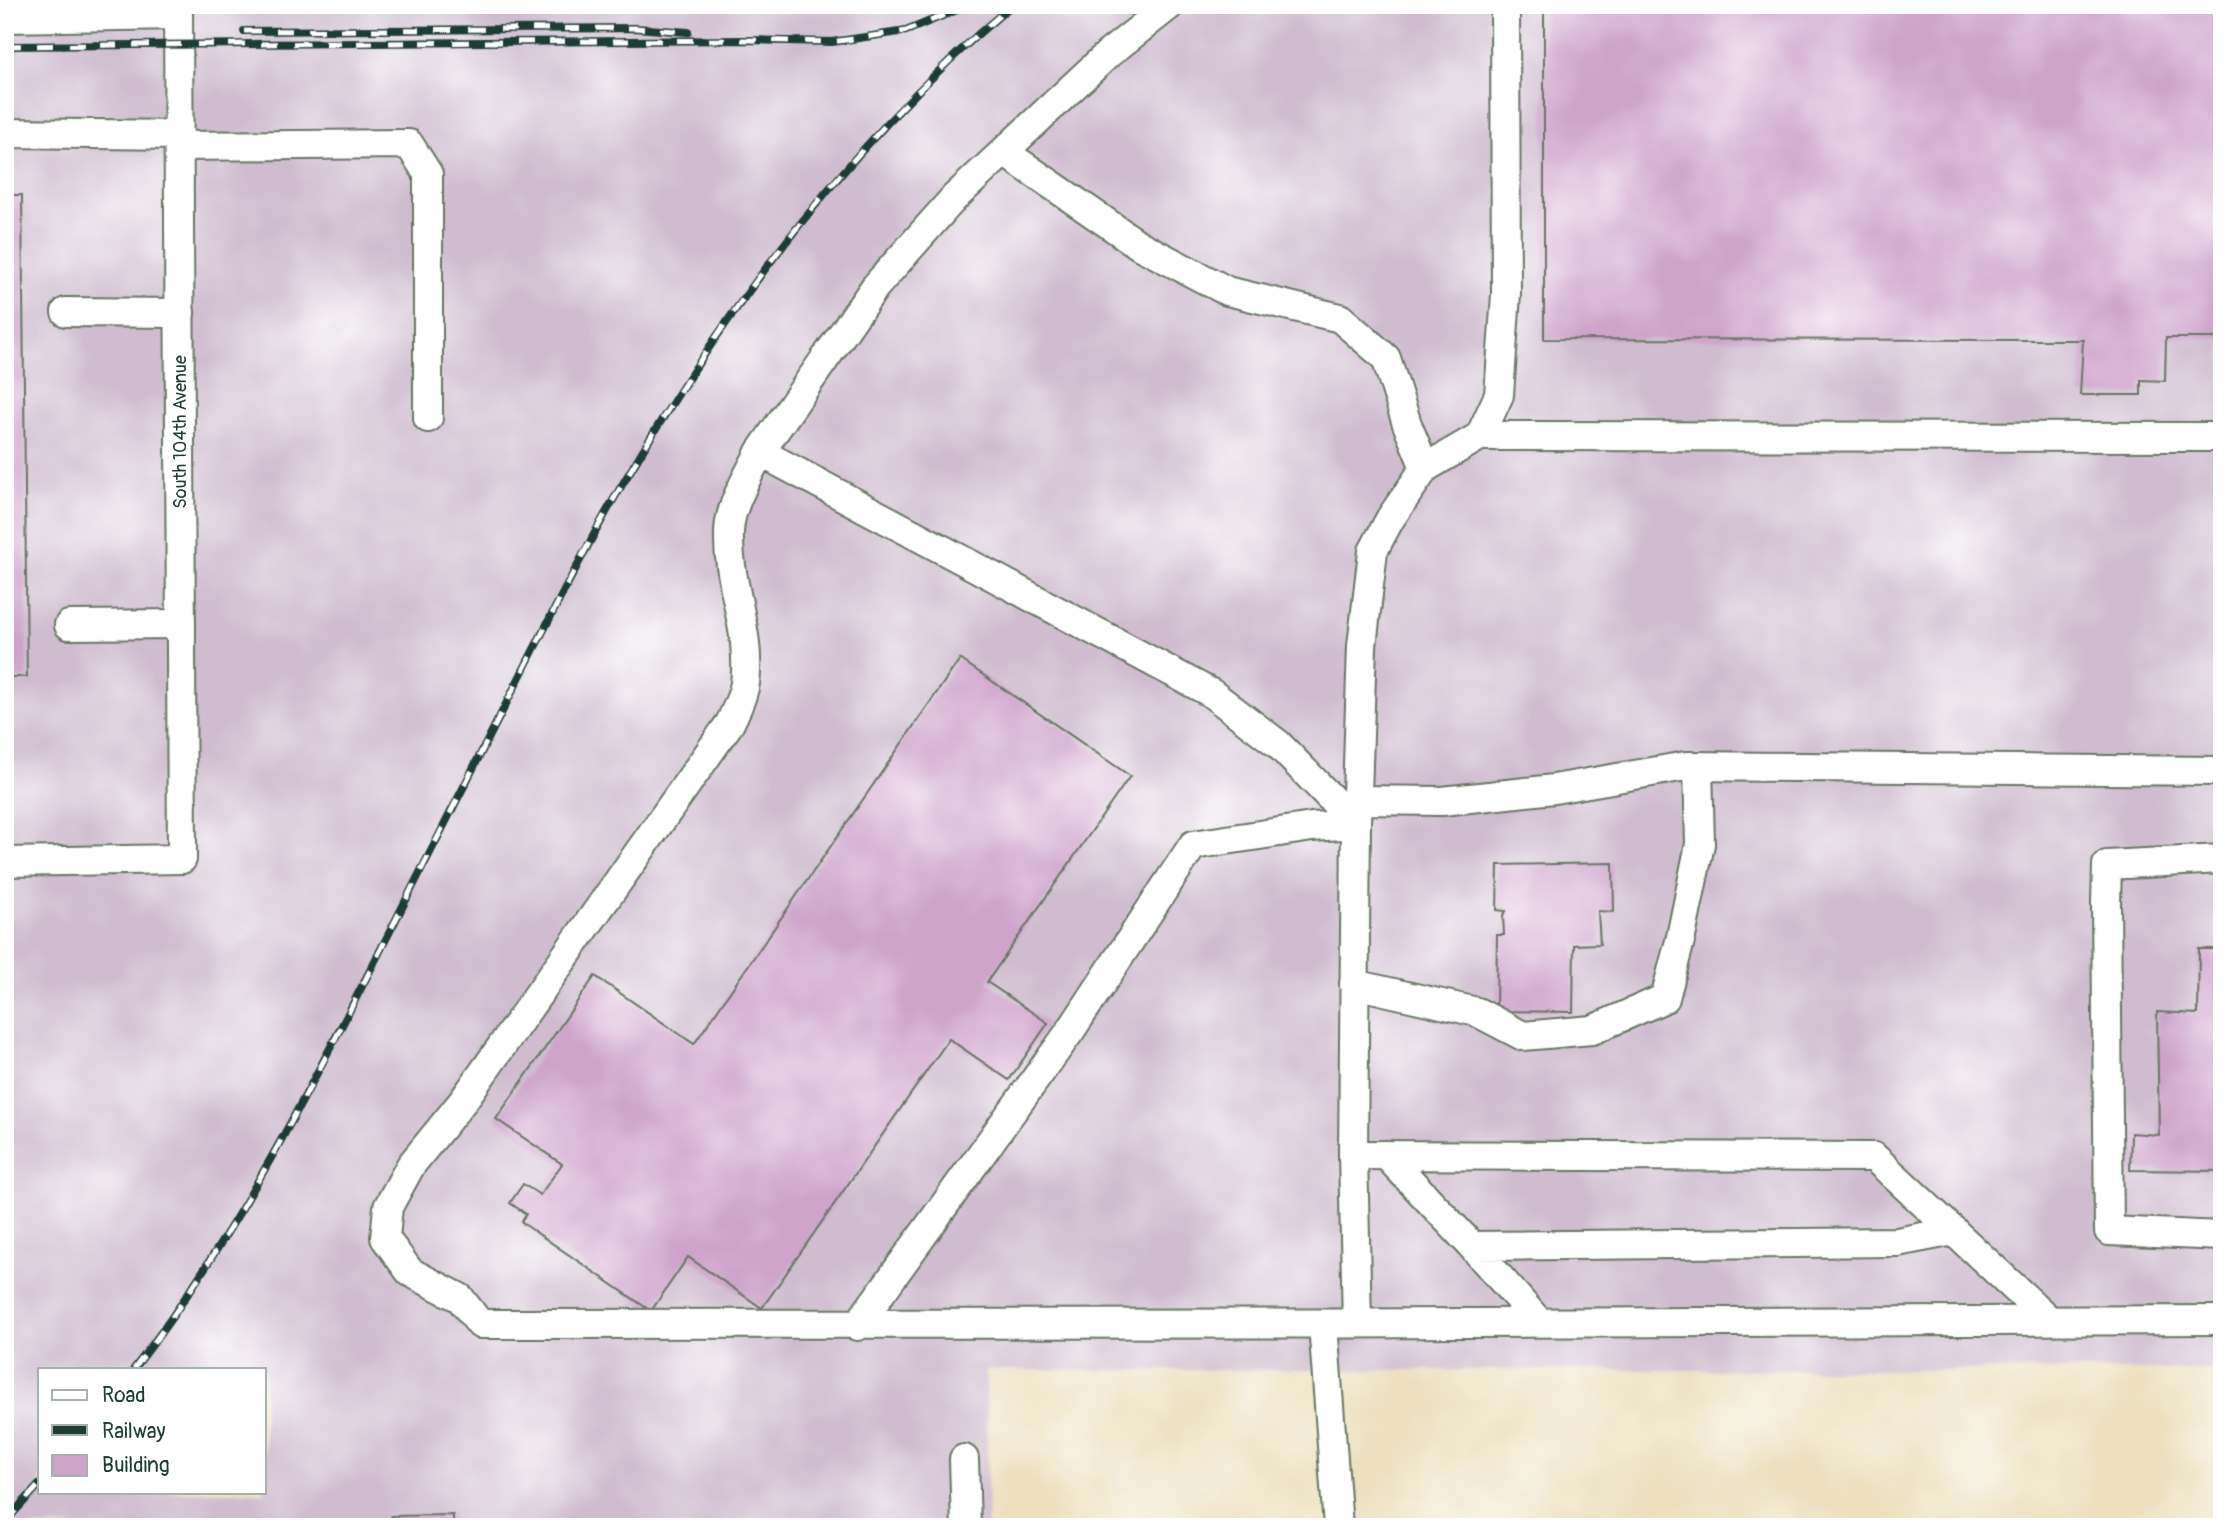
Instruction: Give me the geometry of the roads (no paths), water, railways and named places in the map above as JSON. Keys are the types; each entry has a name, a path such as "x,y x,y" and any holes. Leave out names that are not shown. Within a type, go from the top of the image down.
{"street":[{"path":"1170,5 1108,54 954,198 875,287 760,452 733,508 729,530 731,562 745,643 745,685 740,702 730,723 463,1101 411,1165 388,1207 385,1238 410,1272 460,1298 480,1324 857,1326 2222,1320"},
{"path":"1480,436 1499,395 1506,294 1505,5"},
{"path":"5,18 178,10"},
{"name":"South 104th Avenue","path":"5,862 182,859 178,10"},
{"path":"5,133 179,141 409,144 428,174 428,418"},
{"path":"1004,152 1139,245 1227,291 1340,318 1386,358 1407,424 1425,468"},
{"path":"66,312 180,313"},
{"path":"1357,1322 1353,1155 1354,984 1362,646 1373,551 1390,519 1425,468 1480,436 2222,437"},
{"path":"760,452 1210,694 1278,744 1356,812"},
{"path":"69,625 181,624"},
{"path":"857,1326 1071,1030 1193,845 1312,827 1356,812 1554,789 1686,766 2222,771"},
{"path":"1354,984 1477,1012 1523,1036 1592,1030 1665,998 1700,844 1698,766"},
{"path":"2222,859 2107,865 2106,903 2109,1231 2222,1236"},
{"path":"1353,1155 1874,1157 2049,1320"},
{"path":"1386,1155 1472,1245 1538,1321"},
{"path":"1472,1245 1897,1242 1954,1231"},
{"path":"1323,1324 1338,1527"},
{"path":"964,1459 966,1527"}],"railway":[{"path":"5,46 747,40 832,42 906,31 969,5"},
{"path":"135,1368 205,1268 268,1163 327,1055 577,566 612,501 665,414 752,287 848,166 955,56 1012,5"},
{"path":"244,31 635,28 688,32"},
{"path":"5,1522 38,1486"}]}
